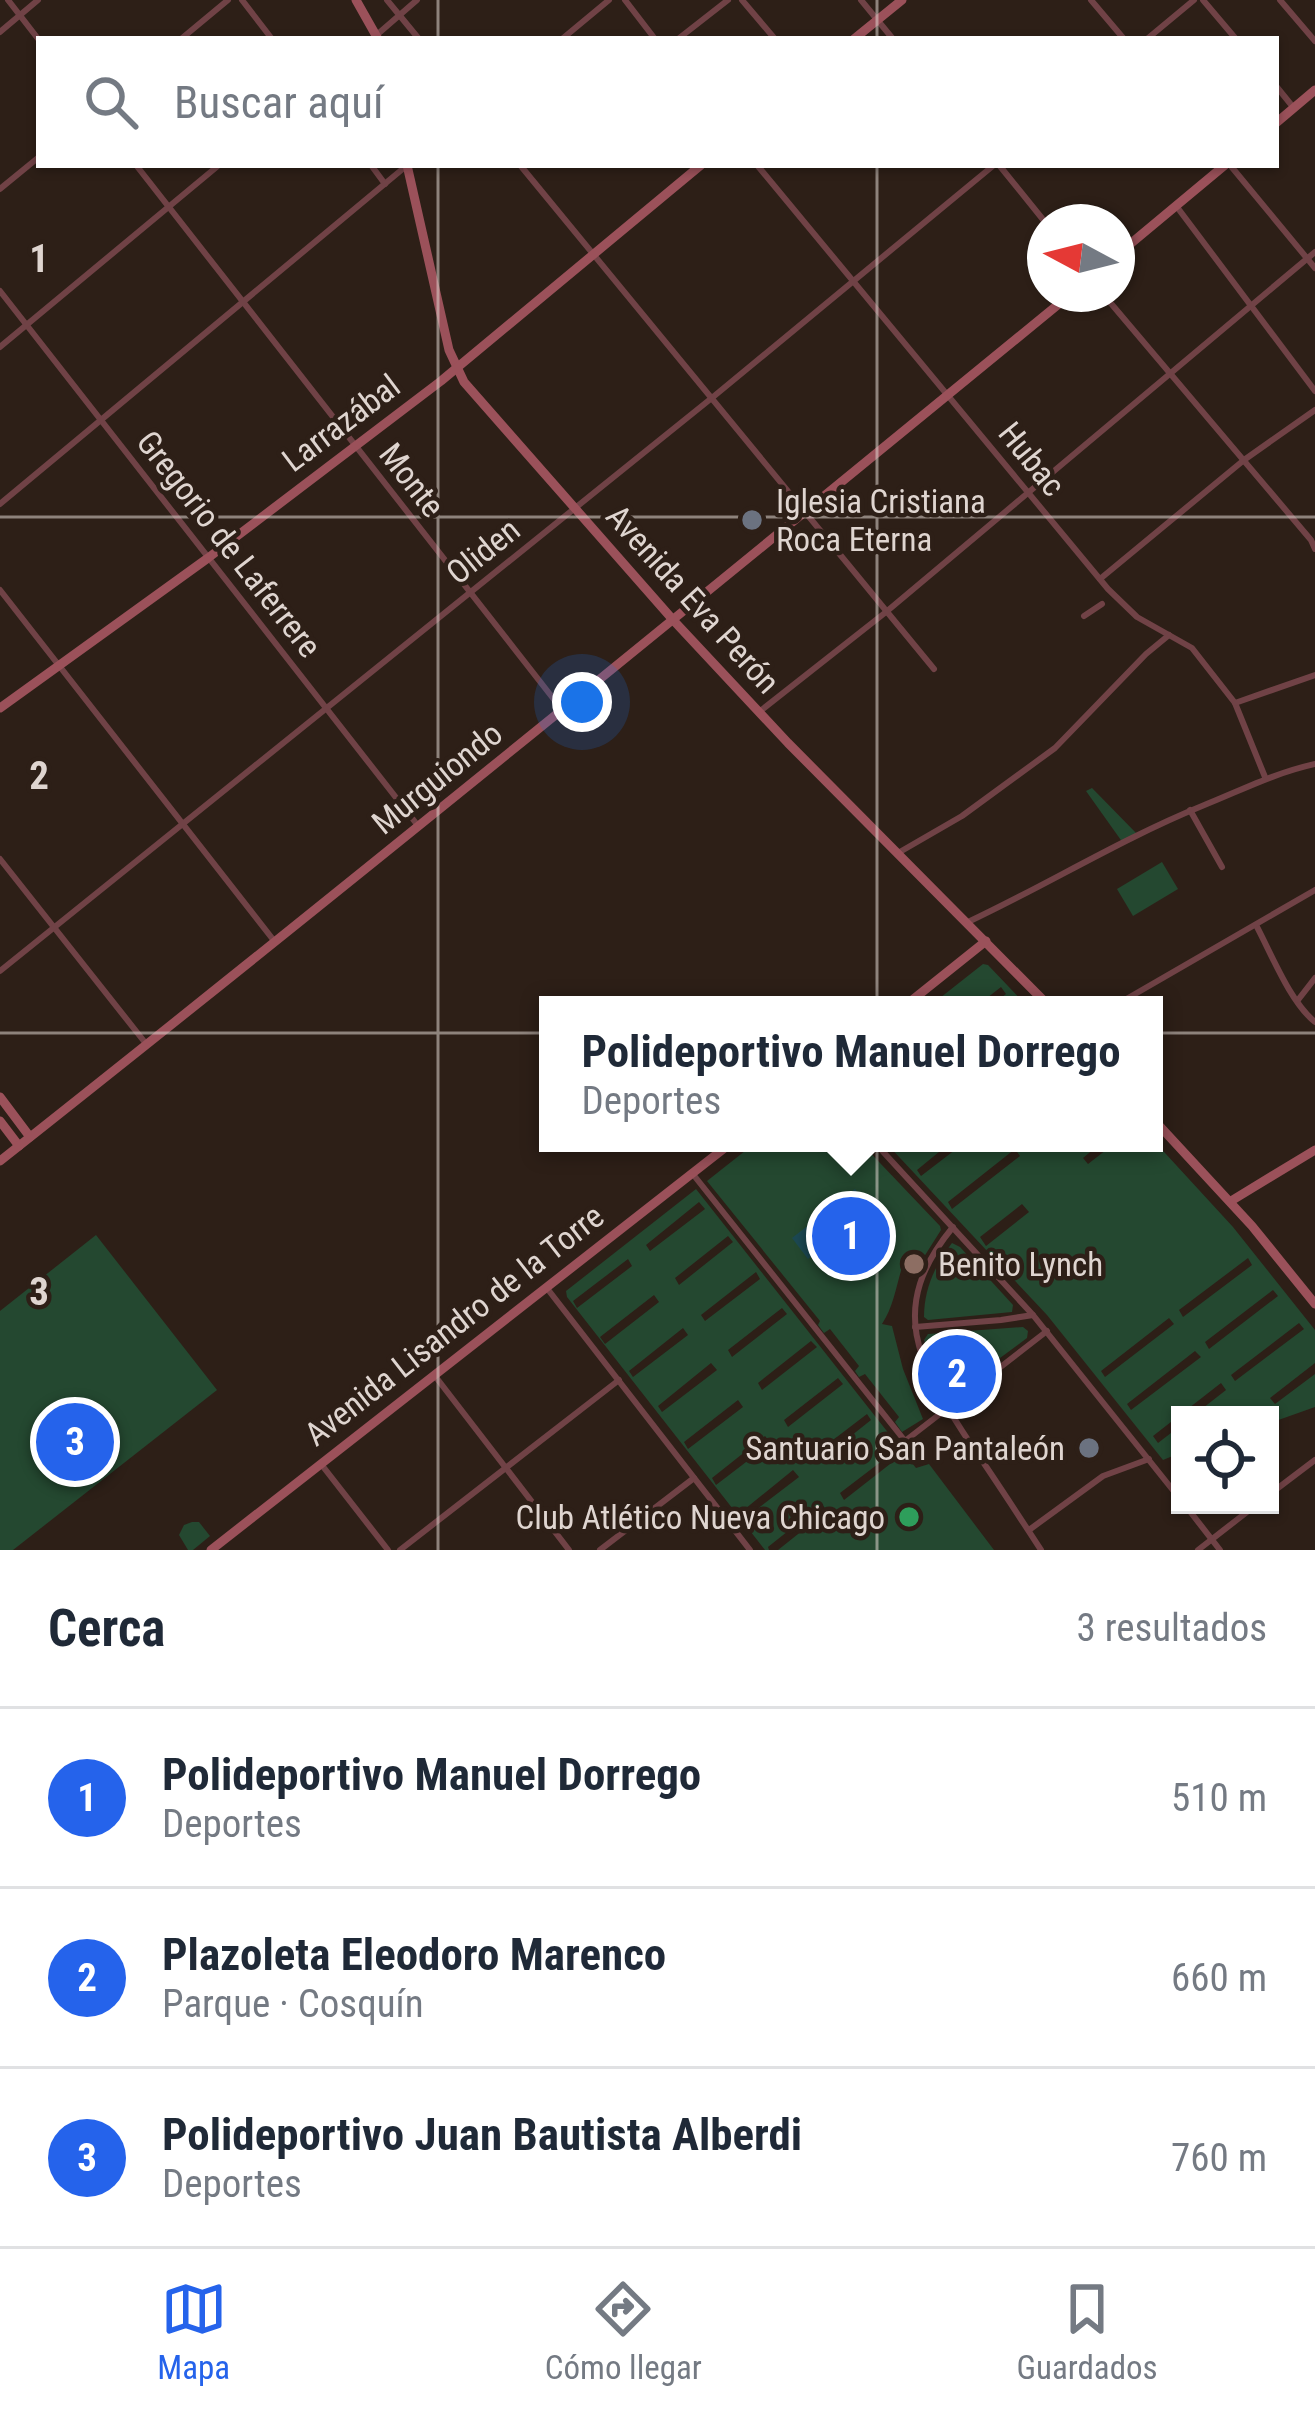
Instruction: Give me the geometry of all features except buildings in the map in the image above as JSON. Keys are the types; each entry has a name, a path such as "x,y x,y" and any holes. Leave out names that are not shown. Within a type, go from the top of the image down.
{"street":[{"path":"8,0 36,36"},
{"path":"0,32 38,0"},
{"path":"185,36 228,0"},
{"path":"242,0 270,36"},
{"path":"356,0 375,36"},
{"path":"386,0 417,36"},
{"path":"378,36 417,0"},
{"path":"566,36 609,0"},
{"path":"625,0 653,36"},
{"path":"682,36 728,0"},
{"path":"742,0 772,36"},
{"path":"861,0 890,36"},
{"path":"858,36 902,0"},
{"path":"1091,0 1121,36"},
{"path":"1151,36 1198,0 1233,36"},
{"path":"1280,0 1315,41"},
{"path":"1279,90 1294,108"},
{"path":"1279,120 1315,90"},
{"path":"0,189 36,159"},
{"name":"Monte","path":"138,168 563,711"},
{"path":"0,346 215,168"},
{"path":"372,168 385,184"},
{"path":"0,504 404,168"},
{"name":"Avenida Eva Perón","path":"409,168 448,350 464,382 759,712 1039,996"},
{"path":"522,168 934,669"},
{"name":"Larrazábal","path":"0,708 355,447 697,168"},
{"name":"Hubac","path":"760,168 1100,579 1137,616 1192,648 1235,704 1265,777"},
{"name":"Oliden","path":"0,971 993,168"},
{"path":"1000,168 1030,204"},
{"path":"1135,240 1224,168"},
{"path":"1231,168 1315,268"},
{"path":"1176,205 1315,391"},
{"path":"759,712 886,612 1315,252"},
{"name":"Gregorio de Laferrere","path":"0,291 419,827"},
{"name":"Murguiondo","path":"0,1161 563,711 1049,312"},
{"path":"1119,312 1314,543"},
{"path":"1100,579 1244,460 1315,410"},
{"path":"0,590 276,943"},
{"path":"1084,616 1102,604"},
{"path":"898,853 962,816 1055,748 1169,635"},
{"path":"1235,704 1315,675"},
{"path":"968,922 1190,811 1265,777 1315,764"},
{"path":"1190,811 1222,867"},
{"path":"0,859 147,1045"},
{"path":"1132,996 1315,890"},
{"path":"1256,925 1307,1016 1315,1022"},
{"path":"917,996 986,941"},
{"path":"1298,1000 1315,978"},
{"path":"0,1097 30,1137"},
{"path":"0,1121 19,1146"},
{"path":"1163,1130 1231,1202 1315,1304"},
{"path":"1231,1202 1315,1150"},
{"name":"Avenida Lisandro de la Torre","path":"211,1550 719,1152"},
{"path":"883,1152 1034,1315 1171,1488"},
{"path":"692,1173 905,1442 1047,1331"},
{"path":"953,1227 923,1274 916,1306 915,1327 926,1370 1041,1550"},
{"path":"546,1287 750,1550"},
{"path":"915,1327 1034,1315"},
{"path":"435,1376 569,1550"},
{"path":"400,1550 619,1380"},
{"path":"1028,1531 1103,1475 1149,1459"},
{"path":"1279,1487 1315,1460"},
{"path":"321,1464 388,1550"},
{"path":"600,1550 694,1478"},
{"path":"1192,1514 1220,1550"},
{"path":"1198,1550 1244,1514"}],"green space":[{"path":"1092,788 1138,835 1123,843 1086,791"},
{"path":"1162,862 1178,889 1133,916 1117,889"},
{"path":"983,964 1017,996 1003,996 1001,987 990,996 942,996"},
{"path":"1163,1151 1233,1227 1315,1330 1315,1363 1270,1398 1275,1404 1315,1374 1315,1407 1279,1420 1279,1406 1206,1406 1226,1390 1221,1383 1191,1406 1171,1406 1171,1422 1153,1436 1158,1443 1171,1433 1171,1457 1163,1460 1047,1315 894,1152 939,1152 917,1170 921,1176 952,1152 1011,1152 948,1202 952,1209 1020,1156 1017,1152 1090,1152 1083,1158 1088,1164 1103,1152","holes":["1022,1204 1029,1212 986,1246 980,1237","1248,1258 1252,1265 1183,1317 1179,1310","1273,1290 1278,1296 1209,1349 1205,1342","1169,1318 1174,1324 1105,1377 1101,1371","1299,1323 1304,1329 1235,1381 1231,1375","1195,1351 1201,1357 1131,1410 1127,1404"]},
{"path":"744,1152 870,1152 940,1226 922,1260 907,1253 882,1324 892,1326 923,1419 902,1432 895,1422 899,1417 865,1374 859,1377 855,1371 859,1366 830,1329 824,1333 820,1321 707,1181"},
{"path":"696,1189 916,1468 929,1464 994,1550 778,1550 827,1511 822,1504 765,1550 567,1297 566,1291","holes":["699,1202 705,1209 650,1251 646,1245","728,1236 733,1242 679,1285 675,1278","628,1259 632,1266 577,1308 573,1301","756,1272 760,1279 705,1321 701,1315","654,1295 659,1302 605,1344 600,1337","782,1308 787,1314 732,1357 728,1350","683,1328 688,1335 633,1377 629,1371","811,1341 817,1347 762,1390 758,1383","711,1363 717,1370 662,1412 658,1406","838,1378 843,1384 788,1427 784,1420","738,1400 743,1407 688,1449 684,1442","867,1414 871,1420 817,1463 812,1456","765,1436 771,1443 716,1485 712,1478","895,1451 899,1457 844,1500 840,1493","793,1470 799,1477 744,1519 740,1513"]},
{"path":"96,1235 217,1390 13,1550 0,1550 0,1311"},
{"path":"952,1243 1013,1305 1012,1312 924,1317 932,1278"},
{"path":"1023,1327 1027,1338 954,1392 940,1388 924,1340 928,1334"},
{"path":"192,1522 199,1522 210,1536 188,1550 179,1535"}],"water":[{"path":"855,1189 870,1210 808,1259 792,1238"}],"place":[{"name":"Iglesia Cristiana Roca Eterna","path":"752,520"},
{"name":"Polideportivo Manuel Dorrego","path":"851,1236"},
{"name":"Benito Lynch","path":"914,1264"},
{"name":"Plazoleta Eleodoro Marenco","path":"957,1374"},
{"name":"Polideportivo Juan Bautista Alberdi","path":"75,1442"},
{"name":"Santuario San Pantaleón","path":"1089,1448"},
{"name":"Club Atlético Nueva Chicago","path":"909,1517"}]}
